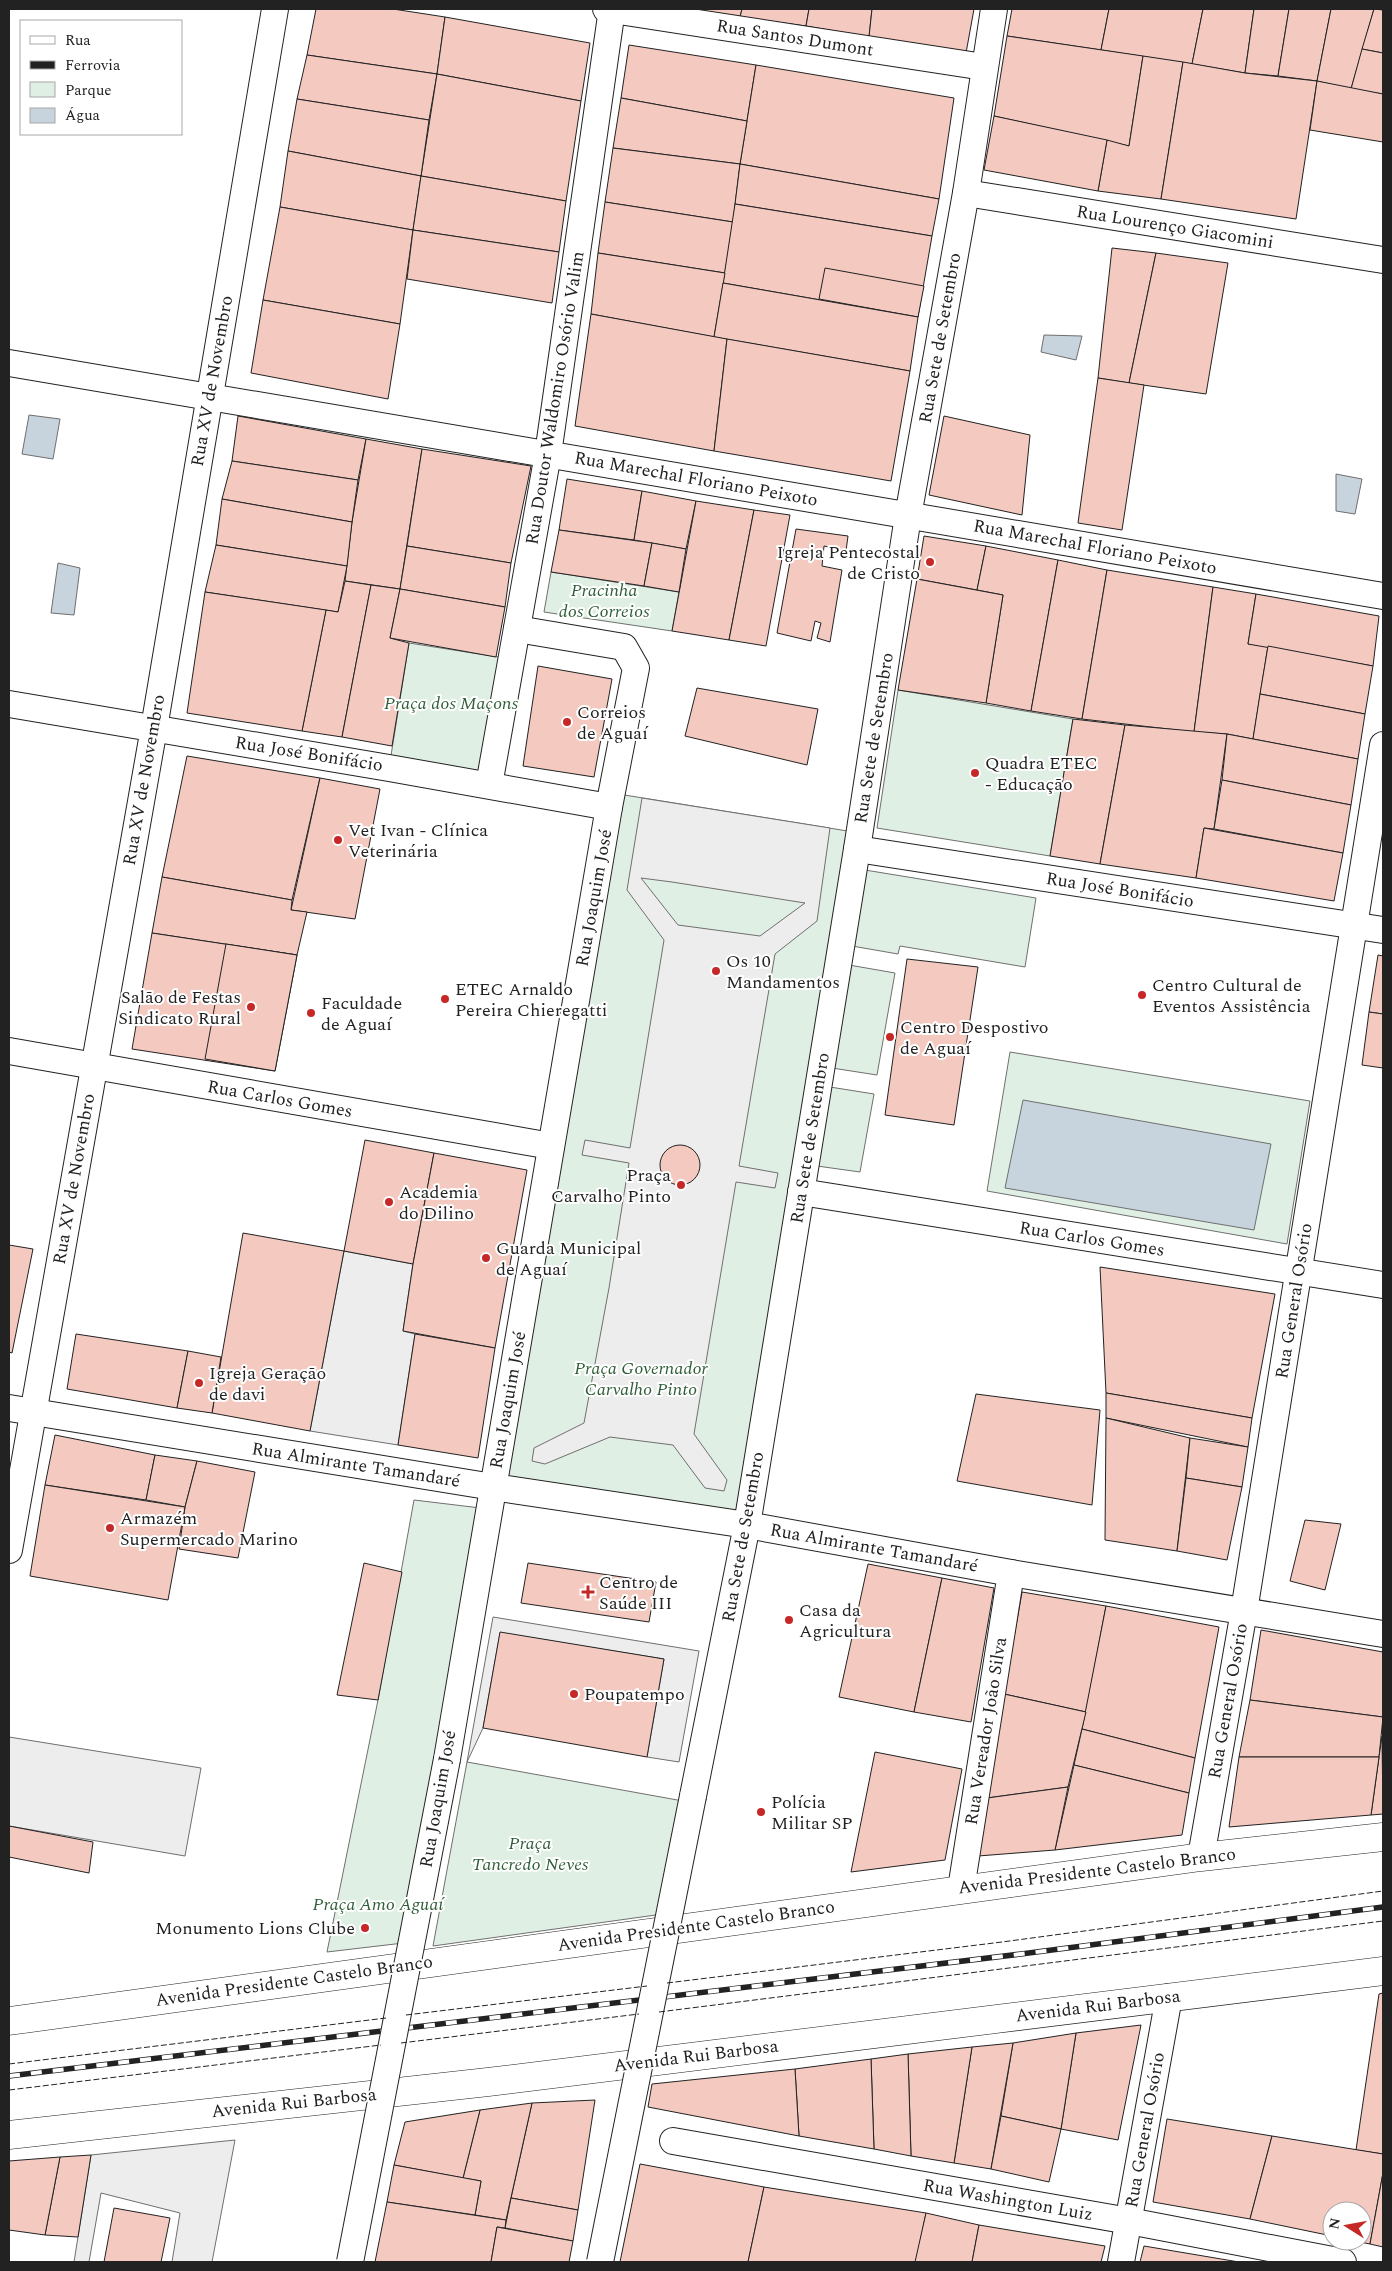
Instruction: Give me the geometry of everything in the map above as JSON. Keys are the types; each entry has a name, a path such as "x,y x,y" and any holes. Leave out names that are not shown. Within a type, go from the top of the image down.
{"main road":[{"name":"Avenida Presidente Castelo Branco","path":"9,2021 961,1889 1201,1857 1383,1837"},
{"name":"Avenida Rui Barbosa","path":"9,2135 498,2081 1383,1971"}],"street":[{"name":"Rua XV de Novembro","path":"9,1550 21,1410 94,1066 154,728 276,9"},
{"name":"Rua Santos Dumont","path":"610,9 984,67"},
{"name":"Rua Doutor Waldomiro Osório Valim","path":"489,785 548,454 610,9"},
{"name":"Rua Sete de Setembro","path":"600,2262 747,1525 857,849 908,516 966,193 994,9"},
{"name":"Rua Lourenço Giacomini","path":"966,193 1383,260"},
{"name":"Rua Marechal Floriano Peixoto","path":"9,364 1383,596"},
{"name":"Rua Joaquim José","path":"350,2262 447,1759 609,807 636,668 624,647 517,629"},
{"name":"Rua José Bonifácio","path":"9,704 609,807"},
{"name":"Rua General Osório","path":"1201,1857 1244,1611 1383,745"},
{"name":"Rua José Bonifácio","path":"857,849 1383,930"},
{"name":"Rua Carlos Gomes","path":"9,1051 551,1146"},
{"name":"Rua Carlos Gomes","path":"801,1192 1383,1286"},
{"name":"Rua Almirante Tamandaré","path":"21,1410 493,1487 747,1525 1011,1572 1383,1634"},
{"name":"Rua Vereador João Silva","path":"961,1889 1011,1572"},
{"name":"Rua General Osório","path":"1121,2262 1169,1997"},
{"name":"Rua Washington Luiz","path":"673,2141 1129,2221 1343,2262"}],"green space":[{"name":"Pracinha dos Correios","path":"551,572 679,592 672,631 544,612"},
{"name":"Praça dos Maçons","path":"409,643 511,659 489,785 389,768"},
{"name":"Quadra ETEC - Educação","path":"898,690 1073,719 1050,856 877,828"},
{"name":"Praça Governador Carvalho Pinto","path":"612,793 860,833 747,1525 493,1487"},
{"path":"865,870 1036,898 1025,967 900,946 898,954 852,946"},
{"path":"849,965 895,973 877,1075 832,1068"},
{"path":"1010,1052 1310,1101 1287,1244 987,1191"},
{"path":"830,1087 874,1094 860,1172 817,1166"},
{"name":"Praça Amo Aguaí","path":"414,1500 489,1509 412,1942 327,1952 378,1700"},
{"name":"Praça Tancredo Neves","path":"467,1762 683,1801 663,1914 433,1946"}],"shaded area":[{"name":"Praça Carvalho Pinto","path":"642,798 830,828 817,921 775,954 739,1166 778,1173 775,1188 736,1182 694,1434 727,1480 724,1491 705,1488 673,1445 610,1437 545,1464 532,1461 534,1448 584,1423 609,1288 629,1163 582,1155 585,1140 630,1148 664,940 627,890","holes":["641,878 805,903 760,936 678,925"]},
{"path":"344,1251 413,1264 403,1331 415,1334 398,1445 310,1431"},
{"path":"493,1617 699,1651 679,1762 647,1757 664,1659 500,1633 483,1728 467,1762"},
{"path":"9,1737 201,1768 185,1856 9,1826"},
{"path":"235,2140 212,2262 172,2262 180,2213 101,2193 89,2262 74,2262 91,2155"}],"water":[{"path":"1044,335 1082,336 1076,360 1041,352"},
{"path":"29,415 60,419 53,459 22,454"},
{"path":"1336,474 1362,479 1355,514 1336,511"},
{"path":"58,563 80,568 74,615 51,613"},
{"path":"1023,1100 1271,1144 1254,1230 1005,1188"}],"building":[{"path":"316,9 393,9 445,17 437,74 307,55"},
{"path":"687,9 742,9 740,17"},
{"path":"742,9 809,9 806,26 740,17"},
{"path":"809,9 872,9 869,37 806,26"},
{"path":"872,9 974,9 966,53 869,37"},
{"path":"1012,9 1109,9 1101,50 1007,36"},
{"path":"1109,9 1203,9 1192,64 1101,50"},
{"path":"1203,9 1254,9 1245,73 1192,64"},
{"path":"1254,9 1289,9 1278,76 1245,73"},
{"path":"1289,9 1331,9 1317,81 1278,76"},
{"path":"1331,9 1374,9 1351,89 1317,81"},
{"path":"1374,9 1383,10 1383,53 1362,49"},
{"path":"445,17 590,43 581,101 437,74"},
{"path":"1007,36 1143,56 1129,146 994,116"},
{"path":"629,45 756,65 747,121 621,98"},
{"path":"1362,49 1383,53 1383,94 1351,89"},
{"path":"307,55 437,74 429,120 297,99"},
{"path":"1143,56 1183,62 1161,199 1098,191 1107,140 1129,146"},
{"path":"1183,62 1245,73 1317,81 1296,219 1161,199"},
{"path":"756,65 954,98 939,199 740,164"},
{"path":"437,74 581,101 566,201 421,176"},
{"path":"1317,81 1383,94 1383,142 1310,130"},
{"path":"621,98 747,121 740,164 613,148"},
{"path":"297,99 429,120 421,176 288,151"},
{"path":"994,116 1107,140 1098,191 984,170"},
{"path":"613,148 740,164 733,222 605,202"},
{"path":"288,151 421,176 413,230 280,207"},
{"path":"740,164 939,199 932,236 735,204"},
{"path":"421,176 566,201 559,252 413,230"},
{"path":"605,202 733,222 725,273 598,253"},
{"path":"735,204 932,236 918,317 723,283"},
{"path":"280,207 413,230 400,324 263,300"},
{"path":"413,230 559,252 552,303 407,279"},
{"path":"1112,248 1156,253 1129,383 1098,378"},
{"path":"598,253 725,273 714,337 591,314"},
{"path":"1156,253 1228,263 1206,394 1129,383"},
{"path":"825,268 924,286 918,317 819,299"},
{"path":"723,283 918,317 910,371 714,337"},
{"path":"263,300 400,324 388,399 251,373"},
{"path":"591,314 727,339 714,451 575,426"},
{"path":"727,339 910,371 891,481 714,451"},
{"path":"1098,378 1144,385 1122,530 1078,523"},
{"path":"238,416 366,439 358,480 232,461"},
{"path":"944,416 1030,435 1022,515 929,495"},
{"path":"366,439 422,449 400,589 345,581 352,522"},
{"path":"422,449 531,466 511,563 407,546"},
{"path":"232,461 358,480 352,522 222,499"},
{"path":"567,479 642,491 634,540 559,530"},
{"path":"642,491 696,501 686,549 634,540"},
{"path":"222,499 352,522 347,566 216,545"},
{"path":"696,501 754,510 729,640 672,631"},
{"path":"754,510 790,515 766,646 729,640"},
{"path":"796,529 848,536 846,551 824,546 822,566 842,570 830,642 817,638 821,623 815,621 811,641 777,633"},
{"path":"559,530 652,543 644,586 551,572"},
{"name":"Igreja Pentecostal de Cristo","path":"924,536 986,546 977,590 917,579"},
{"path":"652,543 686,549 679,592 644,586"},
{"path":"216,545 347,566 338,612 205,592"},
{"path":"407,546 511,563 505,607 400,589"},
{"path":"986,546 1058,560 1031,711 986,703 1003,595 977,590"},
{"path":"1058,560 1107,570 1082,719 1031,711"},
{"path":"1107,570 1213,587 1194,732 1082,719"},
{"path":"917,579 1003,595 986,703 898,690"},
{"path":"345,581 371,585 342,737 302,731 326,610 338,612"},
{"path":"371,585 400,589 390,638 409,643 392,746 342,737"},
{"path":"1213,587 1256,594 1248,644 1268,646 1253,739 1227,734 1194,732"},
{"path":"400,589 505,607 496,657 390,638"},
{"path":"205,592 326,610 302,731 187,713"},
{"path":"1256,594 1379,616 1373,666 1248,644"},
{"path":"1268,646 1373,666 1365,714 1260,694"},
{"name":"Correios de Aguaí","path":"538,666 612,679 594,777 523,766"},
{"path":"697,688 818,709 807,765 685,736"},
{"path":"1260,694 1365,714 1358,759 1253,739"},
{"path":"1073,719 1125,725 1100,864 1050,856"},
{"path":"1125,725 1227,734 1214,829 1204,828 1196,878 1100,864"},
{"path":"1227,734 1358,759 1351,805 1222,780"},
{"path":"187,756 320,778 292,900 162,877"},
{"name":"Vet Ivan - Clínica Veterinária","path":"320,778 380,789 355,919 291,910"},
{"path":"1222,780 1351,805 1343,853 1214,829"},
{"path":"1204,828 1343,853 1334,901 1196,878"},
{"path":"162,877 292,900 291,910 307,912 297,955 152,933"},
{"path":"152,933 297,955 275,1071 132,1049"},
{"name":"Salão de Festas Sindicato Rural","path":"226,944 297,955 275,1071 205,1059"},
{"path":"1378,955 1383,956 1383,1014 1369,1012"},
{"path":"907,959 978,967 954,1125 885,1115"},
{"path":"1369,1012 1383,1014 1383,1068 1362,1065"},
{"name":"Academia do Dilino","path":"365,1140 434,1153 413,1264 344,1251"},
{"path":"680,1145 694,1151 700,1165 694,1179 680,1185 666,1179 660,1165 666,1151"},
{"path":"434,1153 527,1170 495,1348 403,1331 413,1264"},
{"path":"243,1233 344,1251 310,1431 212,1413"},
{"path":"9,1245 33,1249 12,1353 9,1352"},
{"path":"1100,1267 1275,1294 1252,1418 1106,1393"},
{"path":"76,1334 188,1351 177,1408 67,1389"},
{"path":"415,1334 495,1348 478,1458 398,1445"},
{"name":"Igreja Geração de davi","path":"188,1351 221,1357 212,1413 177,1408"},
{"path":"1106,1393 1252,1418 1248,1447 1106,1418"},
{"path":"976,1394 1100,1410 1092,1505 957,1481"},
{"path":"1106,1418 1190,1438 1177,1551 1105,1540"},
{"path":"55,1435 155,1455 146,1500 45,1485"},
{"path":"1190,1438 1248,1447 1242,1487 1186,1478"},
{"path":"155,1455 197,1461 185,1507 146,1500"},
{"path":"197,1461 255,1472 238,1558 179,1549 185,1507"},
{"path":"1186,1478 1242,1487 1227,1560 1177,1551"},
{"name":"Armazém Supermercado Marino","path":"45,1485 185,1507 168,1600 30,1576"},
{"path":"1305,1520 1341,1524 1325,1590 1290,1581"},
{"path":"364,1563 402,1572 378,1700 337,1695"},
{"name":"Centro de Saúde III","path":"528,1563 656,1582 649,1622 521,1603"},
{"path":"868,1564 942,1578 914,1712 839,1697"},
{"path":"942,1578 994,1588 971,1722 914,1712"},
{"path":"1022,1592 1106,1606 1086,1712 1004,1694"},
{"path":"1106,1606 1219,1627 1195,1758 1082,1729"},
{"path":"1261,1630 1383,1652 1383,1717 1250,1700"},
{"name":"Poupatempo","path":"500,1632 664,1659 647,1757 483,1728"},
{"path":"1004,1694 1086,1712 1068,1787 987,1798"},
{"path":"1250,1700 1383,1717 1379,1757 1239,1757"},
{"path":"1082,1729 1195,1758 1189,1793 1074,1765"},
{"path":"1382,1736 1383,1814 1371,1815 1379,1757"},
{"path":"875,1752 962,1769 945,1860 851,1872"},
{"path":"1239,1757 1379,1757 1371,1815 1229,1827"},
{"path":"1074,1765 1189,1793 1182,1835 1055,1850"},
{"path":"1068,1787 1055,1850 978,1856 987,1798"},
{"path":"9,1826 93,1842 89,1873 9,1857"},
{"path":"1383,1993 1383,2154 1356,2150 1379,1994"},
{"path":"1141,2025 1118,2140 1061,2129 1076,2033"},
{"path":"1076,2033 1061,2129 1001,2116 1013,2043"},
{"path":"1013,2043 991,2169 954,2163 972,2047"},
{"path":"972,2047 954,2163 911,2156 908,2054"},
{"path":"908,2054 911,2156 874,2149 871,2059"},
{"path":"871,2059 874,2149 799,2136 795,2069"},
{"path":"795,2069 799,2136 648,2107 652,2084"},
{"path":"595,2100 578,2210 511,2198 532,2103"},
{"path":"532,2103 506,2220 475,2215 481,2181 463,2178 480,2110"},
{"path":"480,2110 463,2178 394,2165 405,2122"},
{"path":"1001,2116 1061,2129 1049,2182 991,2169"},
{"path":"1167,2119 1272,2136 1250,2219 1153,2202"},
{"path":"1272,2136 1383,2154 1383,2173 1372,2233 1372,2201 1322,2201 1322,2234 1250,2219"},
{"path":"91,2155 78,2237 45,2235 60,2157"},
{"path":"60,2157 45,2235 9,2230 9,2161"},
{"path":"640,2164 764,2187 748,2262 620,2262"},
{"path":"394,2165 481,2181 475,2215 387,2202"},
{"path":"1383,2173 1383,2247 1372,2244 1372,2233"},
{"path":"764,2187 926,2213 916,2262 748,2262"},
{"path":"511,2198 578,2210 573,2241 505,2228"},
{"path":"387,2202 506,2220 505,2228 497,2227 491,2262 375,2262"},
{"path":"114,2208 170,2218 161,2262 104,2262"},
{"path":"926,2213 979,2225 972,2262 915,2262"},
{"path":"979,2225 1105,2246 1101,2262 972,2262"},
{"path":"497,2227 573,2241 569,2262 491,2262"},
{"path":"1144,2246 1239,2262 1140,2262"}],"railway":[{"path":"9,2076 1021,1954 1383,1907"}],"fence":[{"path":"667,1983 1002,1942 1383,1891"},
{"path":"659,2012 1383,1921"},
{"path":"406,2015 647,1986"},
{"path":"401,2043 639,2014"},
{"path":"9,2064 386,2018"},
{"path":"9,2090 381,2045"}],"place":[{"name":"Igreja Pentecostal de Cristo","path":"930,562"},
{"name":"Correios de Aguaí","path":"567,722"},
{"name":"Quadra ETEC - Educação","path":"975,773"},
{"name":"Vet Ivan - Clínica Veterinária","path":"338,840"},
{"name":"Os 10 Mandamentos","path":"716,971"},
{"name":"Centro Cultural de Eventos Assistência","path":"1142,995"},
{"name":"ETEC Arnaldo Pereira Chieregatti","path":"445,999"},
{"name":"Salão de Festas Sindicato Rural","path":"251,1007"},
{"name":"Faculdade de Aguaí","path":"311,1013"},
{"name":"Centro Despostivo de Aguaí","path":"890,1037"},
{"name":"Praça Carvalho Pinto","path":"681,1185"},
{"name":"Academia do Dilino","path":"389,1202"},
{"name":"Guarda Municipal de Aguaí","path":"486,1258"},
{"name":"Igreja Geração de davi","path":"199,1383"},
{"name":"Armazém Supermercado Marino","path":"110,1528"},
{"name":"Centro de Saúde III","path":"588,1592"},
{"name":"Casa da Agricultura","path":"789,1620"},
{"name":"Poupatempo","path":"574,1694"},
{"name":"Polícia Militar SP","path":"761,1812"},
{"name":"Monumento Lions Clube","path":"365,1928"}]}
